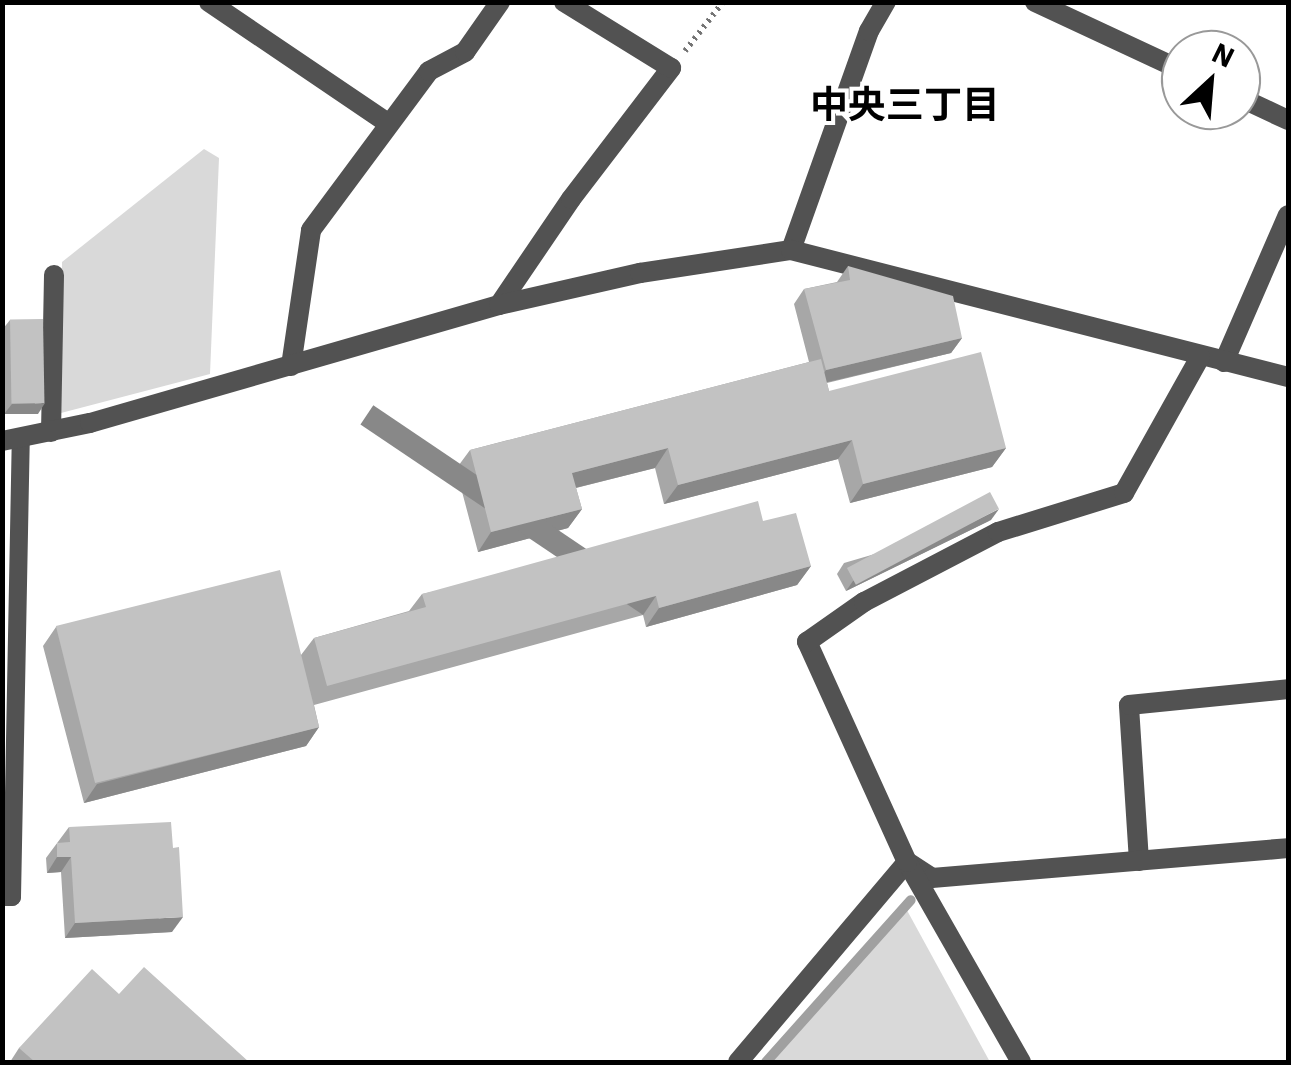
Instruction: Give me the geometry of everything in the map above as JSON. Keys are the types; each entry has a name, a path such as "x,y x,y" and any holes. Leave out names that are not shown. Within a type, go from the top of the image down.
{"street":[{"path":"291,366 311,230 429,71 465,52 500,2"},
{"path":"499,305 570,199 672,68 564,2"},
{"path":"791,250 870,31 886,2"},
{"path":"1035,2 1161,61"},
{"path":"218,5 388,123"},
{"path":"1261,107 1288,120"},
{"path":"1224,362 1288,215"},
{"path":"12,440 291,366 499,305 640,273 791,250 1288,377"},
{"path":"51,432 54,275"},
{"path":"1020,1062 907,862 806,642 864,602 998,532 1124,492 1200,357"},
{"path":"1140,862 1129,704 1288,689"},
{"path":"907,862 932,878 1288,848"},
{"path":"738,1062 907,862"}],"lane":[{"path":"2,897 12,897 12,440"}],"path":[{"path":"672,68 723,2"}],"shaded area":[{"path":"204,149 219,158 210,374 61,413 62,262"},
{"path":"903,903 990,1062 766,1062"}],"building":[{"path":"848,266 953,296 962,338 826,370 804,289 850,280"},
{"path":"43,319 44,403 11,404 10,320"},
{"path":"981,352 1006,448 863,484 852,440 678,485 668,448 572,473 582,509 491,532 470,450 821,359 829,391"},
{"path":"990,492 999,509 856,585 847,568"},
{"path":"758,501 763,521 796,513 811,566 659,608 656,596 327,686 314,638 426,607 422,594"},
{"path":"280,570 319,727 95,783 56,626"},
{"path":"171,822 173,848 179,847 183,917 75,923 71,857 57,857 57,843 70,842 69,827"},
{"path":"144,967 249,1062 35,1062 19,1048 92,969 119,994"}],"waterway":[{"path":"766,1062 911,900"}],"district":[{"name":"中央三丁目","path":"905,104"}]}
